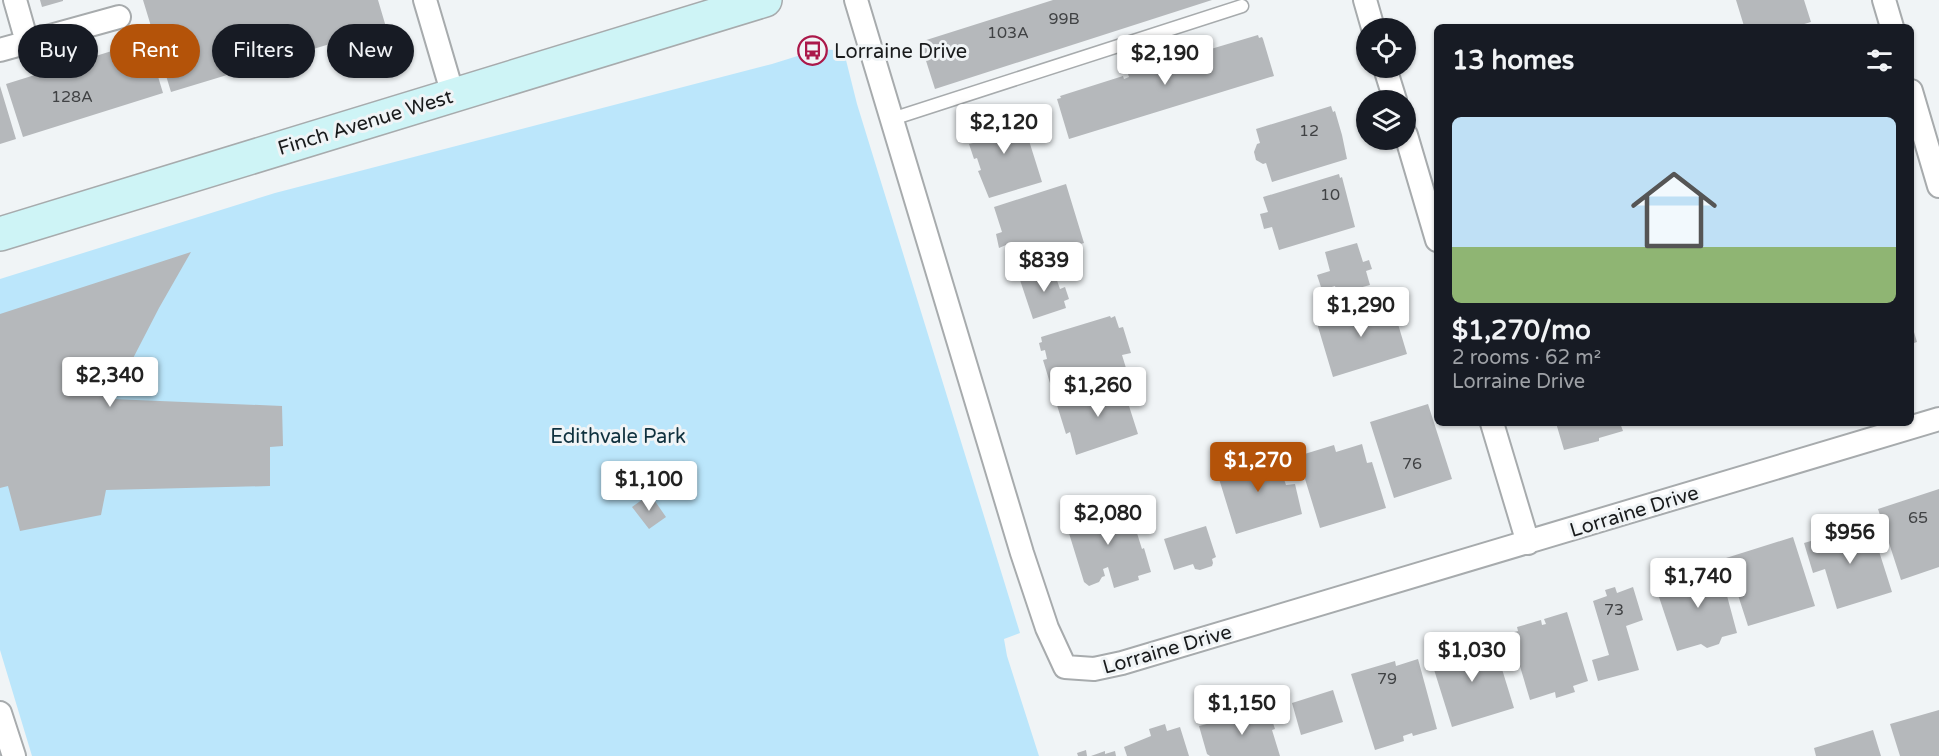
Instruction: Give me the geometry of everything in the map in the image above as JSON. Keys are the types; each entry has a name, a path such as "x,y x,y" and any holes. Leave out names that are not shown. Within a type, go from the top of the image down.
{"main road":[{"name":"Finch Avenue West","path":"0,234 765,0"}],"street":[{"path":"15,0 22,24"},
{"path":"425,0 453,95"},
{"name":"Lorraine Drive","path":"856,0 1022,553 1047,628 1065,667 1094,669 1122,663 1939,419"},
{"path":"1365,0 1370,18"},
{"path":"1884,0 1891,24"},
{"path":"93,24 119,17"},
{"path":"0,50 18,45"},
{"path":"1914,101 1939,186"},
{"path":"1410,150 1434,230"},
{"path":"1493,426 1528,543"},
{"path":"0,712 14,756"}],"lane":[{"path":"892,119 1242,6"}],"green space":[{"name":"Edithvale Park","path":"820,49 834,50 846,60 857,104 1020,633 1004,639 1007,656 1039,756 32,756 0,650 0,279 275,193 772,64"}],"building":[{"path":"40,0 63,0 63,1 42,7"},
{"path":"143,0 378,0 385,24 327,24 327,45 315,48 315,24 212,24 212,78 217,78 171,92 167,78 200,78 200,24 150,24"},
{"path":"1053,0 1212,0 935,89 920,42"},
{"path":"1736,0 1804,0 1811,22 1804,24 1743,24"},
{"path":"1258,35 1263,39 1274,76 1069,139 1057,99 1061,98 1060,96 1123,76 1124,79 1129,77 1128,74 1190,55 1191,58 1195,57 1194,54"},
{"path":"110,52 110,78 158,78 163,93 23,137 6,84 25,78 98,78 98,55"},
{"path":"0,86 16,139 0,144"},
{"path":"1331,106 1333,112 1335,111 1347,159 1272,182 1266,163 1263,164 1256,160 1254,152 1257,144 1260,143 1256,129"},
{"path":"1020,112 1042,182 989,198 978,171 981,170 977,158 974,159 969,144 973,143 968,128"},
{"path":"1339,174 1340,178 1342,177 1355,227 1279,250 1272,227 1264,229 1260,214 1268,212 1263,197"},
{"path":"1066,184 1084,243 1012,265 1006,245 999,248 996,234 1002,232 994,207"},
{"path":"1357,243 1363,262 1369,260 1372,269 1366,271 1370,285 1337,294 1335,286 1322,290 1317,275 1330,271 1325,252"},
{"path":"191,252 112,399 282,406 283,446 270,447 270,486 106,490 101,515 20,531 8,486 0,488 0,314"},
{"path":"1052,266 1060,289 1065,287 1069,299 1064,301 1066,308 1033,319 1019,277"},
{"path":"1388,298 1395,325 1398,324 1407,354 1333,377 1316,320"},
{"path":"1110,316 1111,318 1115,316 1119,328 1123,327 1131,353 1122,355 1126,368 1067,386 1069,388 1053,393 1043,360 1047,359 1045,350 1041,351 1039,343 1042,342 1041,337"},
{"path":"1121,381 1138,434 1076,455 1070,432 1066,434 1056,402"},
{"path":"1428,404 1452,479 1394,498 1370,422"},
{"path":"1557,426 1621,426 1623,431 1599,438 1599,441 1564,450"},
{"path":"1362,444 1367,463 1372,462 1386,508 1320,528 1298,456 1334,445 1336,452"},
{"path":"1274,450 1286,485 1295,484 1302,514 1236,534 1216,469"},
{"path":"1939,489 1939,567 1901,580 1878,509"},
{"path":"650,494 666,517 649,529 632,507"},
{"path":"1108,498 1114,516 1130,511 1151,572 1138,576 1139,580 1114,588 1108,567 1103,569 1105,576 1099,582 1089,586 1084,582 1068,530 1084,525 1078,507"},
{"path":"1870,523 1892,592 1837,609 1825,569 1813,573 1804,543 1845,531 1846,533 1849,532 1848,530"},
{"path":"1206,526 1216,557 1212,559 1212,566 1200,570 1195,569 1193,564 1174,570 1164,539"},
{"path":"1793,537 1815,606 1748,626 1726,558"},
{"path":"1719,566 1737,633 1722,637 1719,644 1707,648 1701,644 1677,651 1656,588 1673,584 1672,581 1689,576 1688,573"},
{"path":"1615,587 1617,593 1633,587 1643,620 1626,626 1639,670 1598,681 1592,660 1609,655 1593,601 1607,596 1605,590"},
{"path":"1567,612 1588,681 1573,686 1575,692 1556,698 1555,692 1530,700 1510,633 1518,631 1517,627 1541,620 1542,625 1546,624 1544,619"},
{"path":"1493,640 1514,708 1452,727 1431,660 1458,651 1456,646 1470,641 1472,647"},
{"path":"1418,659 1437,729 1413,736 1412,733 1403,736 1404,741 1375,750 1351,674 1395,661 1396,666"},
{"path":"1333,690 1343,722 1301,735 1292,703"},
{"path":"1267,705 1275,729 1272,730 1280,756 1210,756 1207,754 1199,726 1232,719 1234,723 1250,718 1248,711"},
{"path":"1939,710 1939,756 1900,756 1890,724"},
{"path":"1165,724 1167,731 1180,727 1189,756 1127,756 1124,747 1151,736 1149,729"},
{"path":"1873,730 1881,756 1816,756 1814,748"},
{"path":"1086,750 1087,756 1078,756 1077,753"},
{"path":"1105,751 1105,754 1115,751 1116,756 1091,756"}],"place":[{"name":"Lorraine Drive","path":"813,51"}]}
